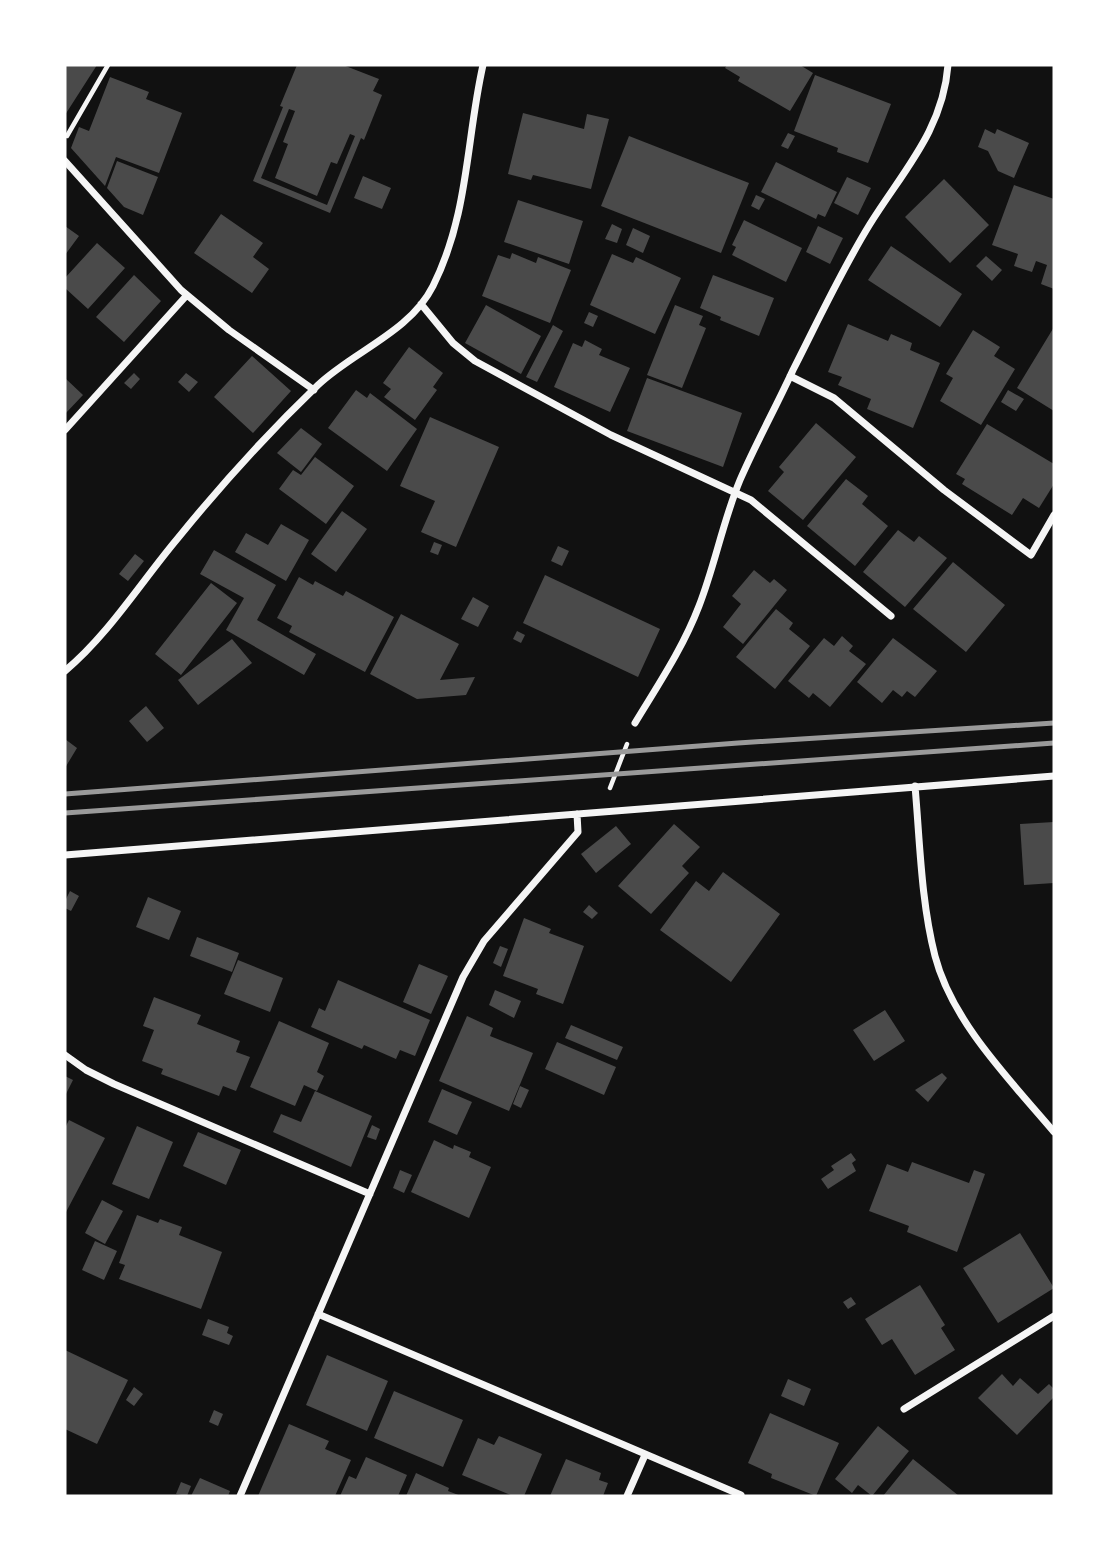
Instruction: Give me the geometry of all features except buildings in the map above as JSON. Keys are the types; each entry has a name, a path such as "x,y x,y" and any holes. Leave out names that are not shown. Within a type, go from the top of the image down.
{"street":[{"path":"65,671 102,633 178,537 232,475 314,390 352,358 396,328 432,289 443,265 458,216 469,164 476,99 483,65"},
{"path":"635,723 672,662 698,608 736,492 790,376 856,248 922,148 937,118 947,86 948,65"},
{"path":"65,161 187,295 229,330 314,390"},
{"path":"65,430 187,295"},
{"path":"421,304 453,343 475,361 611,435 751,500 891,616"},
{"path":"790,376 834,398 944,490 1031,555 1054,514"},
{"path":"65,855 1054,776"},
{"path":"915,786 926,906 936,958 957,1008 988,1052 1054,1132"},
{"path":"240,1496 472,958 578,832 576,814"},
{"path":"65,1055 86,1070 114,1084 370,1194"},
{"path":"318,1314 741,1495"},
{"path":"904,1409 1054,1316"},
{"path":"627,1496 645,1455"}],"path":[{"path":"65,140 108,65"},
{"path":"601,812 635,723"}],"railway":[{"path":"65,794 738,743 1054,723"},
{"path":"65,813 1054,743"}]}
